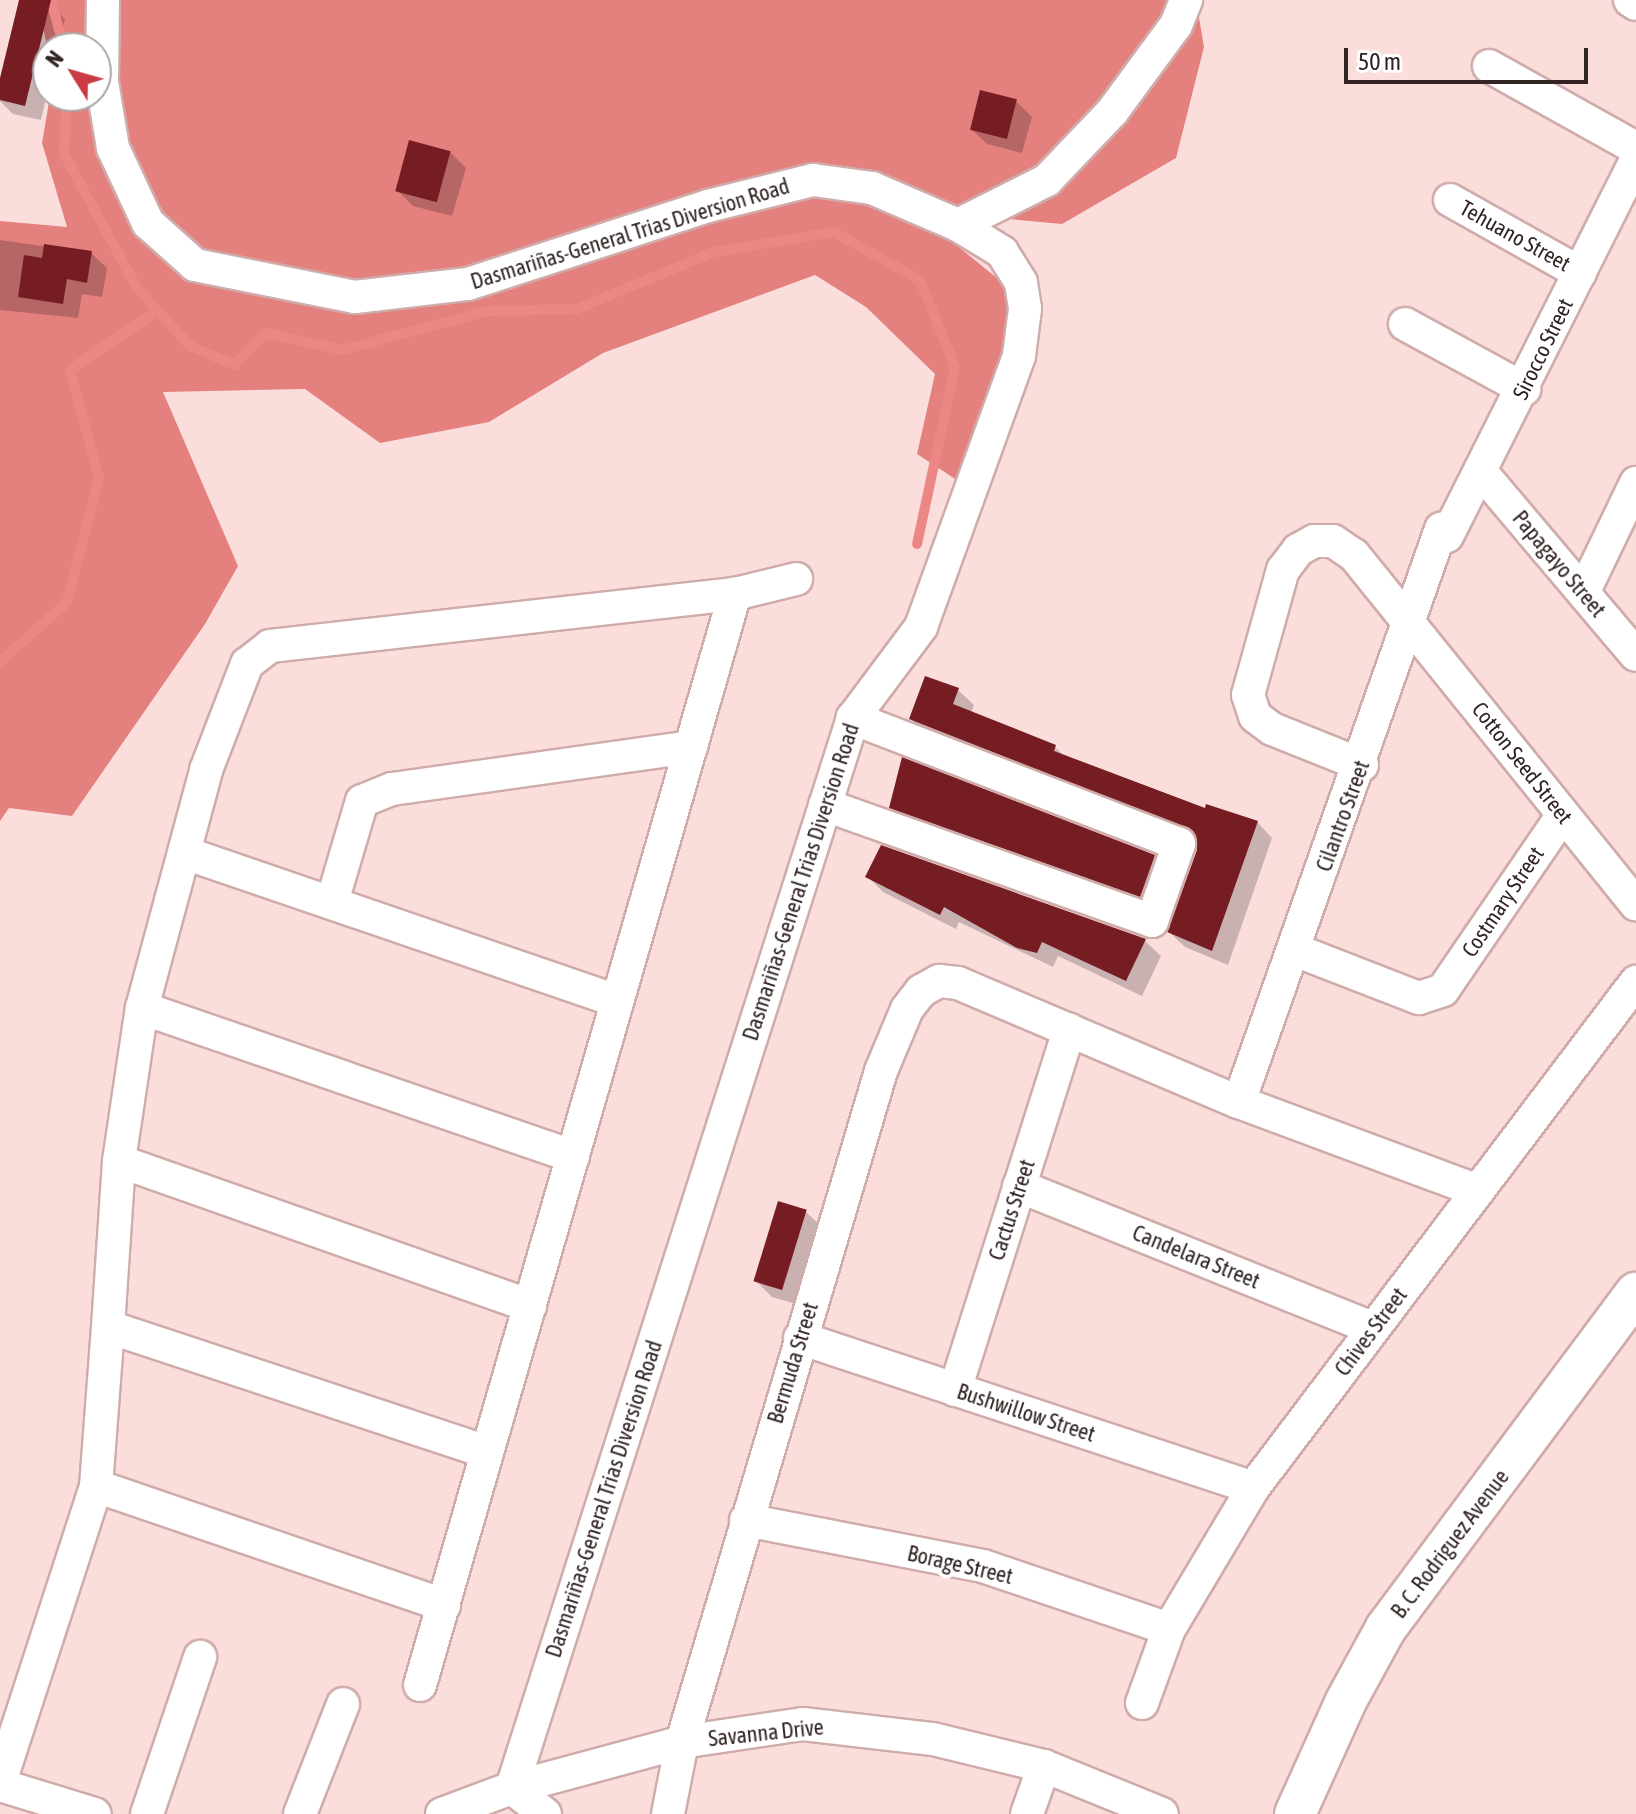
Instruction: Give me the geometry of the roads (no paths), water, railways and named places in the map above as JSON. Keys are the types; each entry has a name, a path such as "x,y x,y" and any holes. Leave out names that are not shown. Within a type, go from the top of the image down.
{"street":[{"name":"Dasmariñas-General Trias Diversion Road","path":"103,0 102,82 113,148 148,223 195,265 355,297 468,284 708,206 813,180 872,188 958,225 1002,252 1021,283 1025,309 1019,356 921,627 853,718 512,1788"},
{"path":"958,225 1047,180 1112,112 1176,25 1186,0"},
{"path":"1630,0 1636,4"},
{"path":"1489,66 1636,148"},
{"name":"Sirocco Street","path":"1444,533 1482,473 1636,160"},
{"name":"Tehuano Street","path":"1450,200 1580,273"},
{"path":"1405,324 1524,389"},
{"name":"Papagayo Street","path":"1482,473 1636,655"},
{"path":"1584,591 1636,483"},
{"name":"Cilantro Street","path":"1239,1102 1362,765 1410,619 1444,533"},
{"name":"Cotton Seed Street","path":"1362,765 1292,740 1255,716 1248,695 1251,672 1283,570 1298,550 1314,541 1333,541 1354,555 1410,619 1636,905"},
{"path":"95,1814 0,1784 96,1486 119,1161 142,1008 206,770 247,664 270,646 735,594 796,579"},
{"path":"420,1685 735,594"},
{"path":"825,805 1152,921 1179,844 853,718"},
{"path":"332,902 362,801 392,789 691,747"},
{"name":"Costmary Street","path":"1295,950 1419,998 1443,990 1563,815"},
{"path":"185,853 617,1001"},
{"name":"Bermuda Street","path":"668,1814 682,1742 800,1338 881,1071 907,1009 921,991 939,981 958,983 1069,1030"},
{"name":"Chives Street","path":"1142,1703 1169,1629 1253,1488 1636,982"},
{"path":"142,1008 573,1156"},
{"path":"1069,1030 1239,1102 1478,1191"},
{"name":"Cactus Street","path":"955,1390 1069,1030"},
{"path":"119,1161 530,1306"},
{"name":"Candelara Street","path":"1019,1186 1373,1328"},
{"name":"B. C. Rodriguez Avenue","path":"1295,1814 1346,1701 1386,1628 1636,1293"},
{"path":"108,1327 487,1452"},
{"name":"Bushwillow Street","path":"800,1338 1253,1488"},
{"path":"96,1486 444,1605"},
{"name":"Borage Street","path":"746,1520 983,1566 1169,1629"},
{"path":"147,1814 200,1657"},
{"path":"300,1814 343,1704"},
{"name":"Savanna Drive","path":"452,1811 512,1788 682,1742 803,1724 867,1728 1044,1766 1162,1814"},
{"path":"1027,1814 1044,1766"},
{"path":"512,1788 545,1814"}],"waterway":[{"path":"51,0 60,32"},
{"path":"66,112 64,154 137,288 190,346 235,365 265,333 342,350 488,311 577,309 714,252 834,232 920,280 955,367 917,544"},
{"path":"0,662 67,602 99,478 70,370 157,311"}]}
